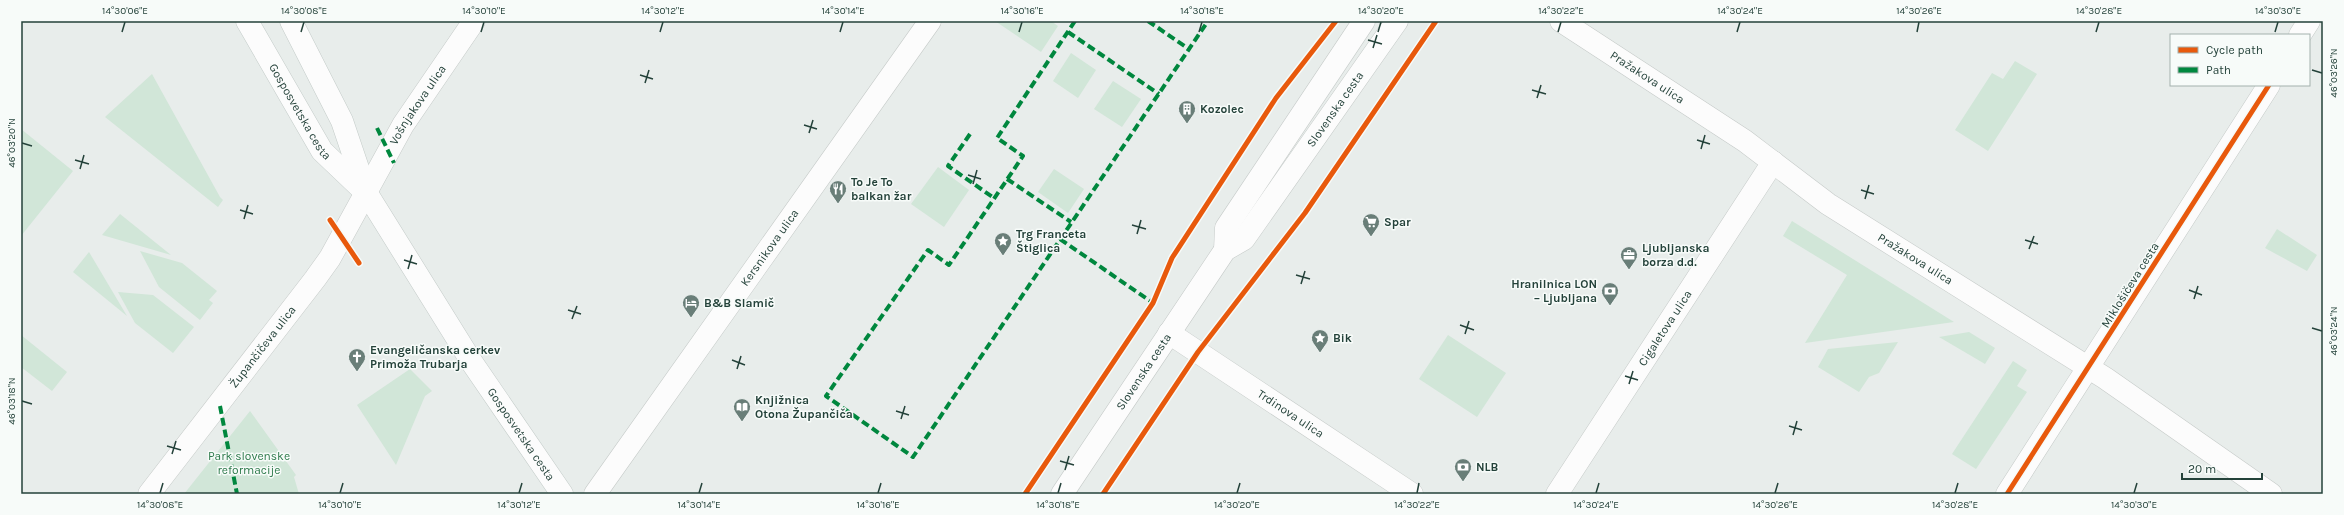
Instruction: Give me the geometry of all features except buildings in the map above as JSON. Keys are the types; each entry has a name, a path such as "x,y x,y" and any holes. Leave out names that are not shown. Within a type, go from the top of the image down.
{"street":[{"name":"Gosposvetska cesta","path":"247,21 322,151 366,192"},
{"name":"Gosposvetska cesta","path":"291,21 342,121 366,192 473,364 562,494"},
{"name":"Vošnjakova ulica","path":"366,192 403,125 474,21"},
{"name":"Kersnikova ulica","path":"595,494 930,21"},
{"name":"Slovenska cesta","path":"1225,250 1226,228 1364,21"},
{"name":"Slovenska cesta","path":"1062,494 1225,250 1244,239 1397,21"},
{"name":"Pražakova ulica","path":"1562,21 1745,141 1828,204 2089,368 2270,494"},
{"path":"2301,34 2309,21"},
{"name":"Miklošičeva cesta","path":"2007,494 2268,86"},
{"name":"Cigaletova ulica","path":"1557,494 1772,162"},
{"name":"Župančičeva ulica","path":"150,494 315,279 330,258 366,192"},
{"name":"Trdinova ulica","path":"1169,333 1412,494"}],"green space":[{"path":"995,21 1051,21 1058,26 1041,52"},
{"path":"1071,53 1096,70 1078,98 1053,81"},
{"path":"2015,61 2037,74 1988,151 1955,130 1992,73 2003,79"},
{"path":"152,74 223,200 218,207 105,117"},
{"path":"1113,81 1141,99 1122,127 1094,109"},
{"path":"21,129 73,171 21,236"},
{"path":"938,167 969,190 944,227 911,204"},
{"path":"1054,169 1084,189 1068,213 1038,192"},
{"path":"120,214 171,255 102,235"},
{"path":"1792,221 1954,322 1805,343 1847,275 1783,236"},
{"path":"2277,229 2317,255 2307,271 2265,248"},
{"path":"140,251 182,263 217,291 209,300 213,303 200,320 159,287"},
{"path":"89,252 127,316 73,272"},
{"path":"118,292 153,295 194,327 173,353 135,323"},
{"path":"1969,332 1995,348 1985,364 1939,337"},
{"path":"21,335 67,372 52,391 21,367"},
{"path":"1448,335 1506,373 1477,417 1419,379"},
{"path":"1898,342 1879,373 1869,377 1859,392 1818,367 1828,349"},
{"path":"2013,361 2027,370 2017,386 2027,392 1976,469 1952,454"},
{"path":"410,369 432,391 425,396 396,465 357,405"},
{"name":"Park slovenske reformacije","path":"250,411 296,475 294,477 299,494 184,494"}],"marked path":[{"path":"1075,21 997,138 1023,156 949,265 928,250 826,396 913,457 1208,21"},
{"path":"1148,21 1189,49"},
{"path":"1068,32 1159,94"},
{"path":"377,128 394,163"},
{"path":"970,134 948,166 994,198"},
{"path":"1007,179 1071,222"},
{"path":"1060,239 1153,303"},
{"path":"220,406 237,494"}],"cycle path":[{"path":"1025,494 1153,303 1172,258 1276,98 1336,21"},
{"path":"1103,494 1198,352 1305,213 1436,21"},
{"path":"2007,494 2268,86"},
{"path":"330,220 359,263"}],"place":[{"name":"Kozolec","path":"1187,124"},
{"name":"To Je To balkan žar","path":"838,204"},
{"name":"Spar","path":"1371,237"},
{"name":"Trg Franceta Štiglica","path":"1003,256"},
{"name":"Ljubljanska borza d.d.","path":"1629,270"},
{"name":"Hranilnica LON – Ljubljana","path":"1610,306"},
{"name":"B&B Slamič","path":"691,318"},
{"name":"Bik","path":"1320,353"},
{"name":"Evangeličanska cerkev Primoža Trubarja","path":"357,372"},
{"name":"Knjižnica Otona Župančiča","path":"742,422"},
{"name":"NLB","path":"1463,482"}]}
